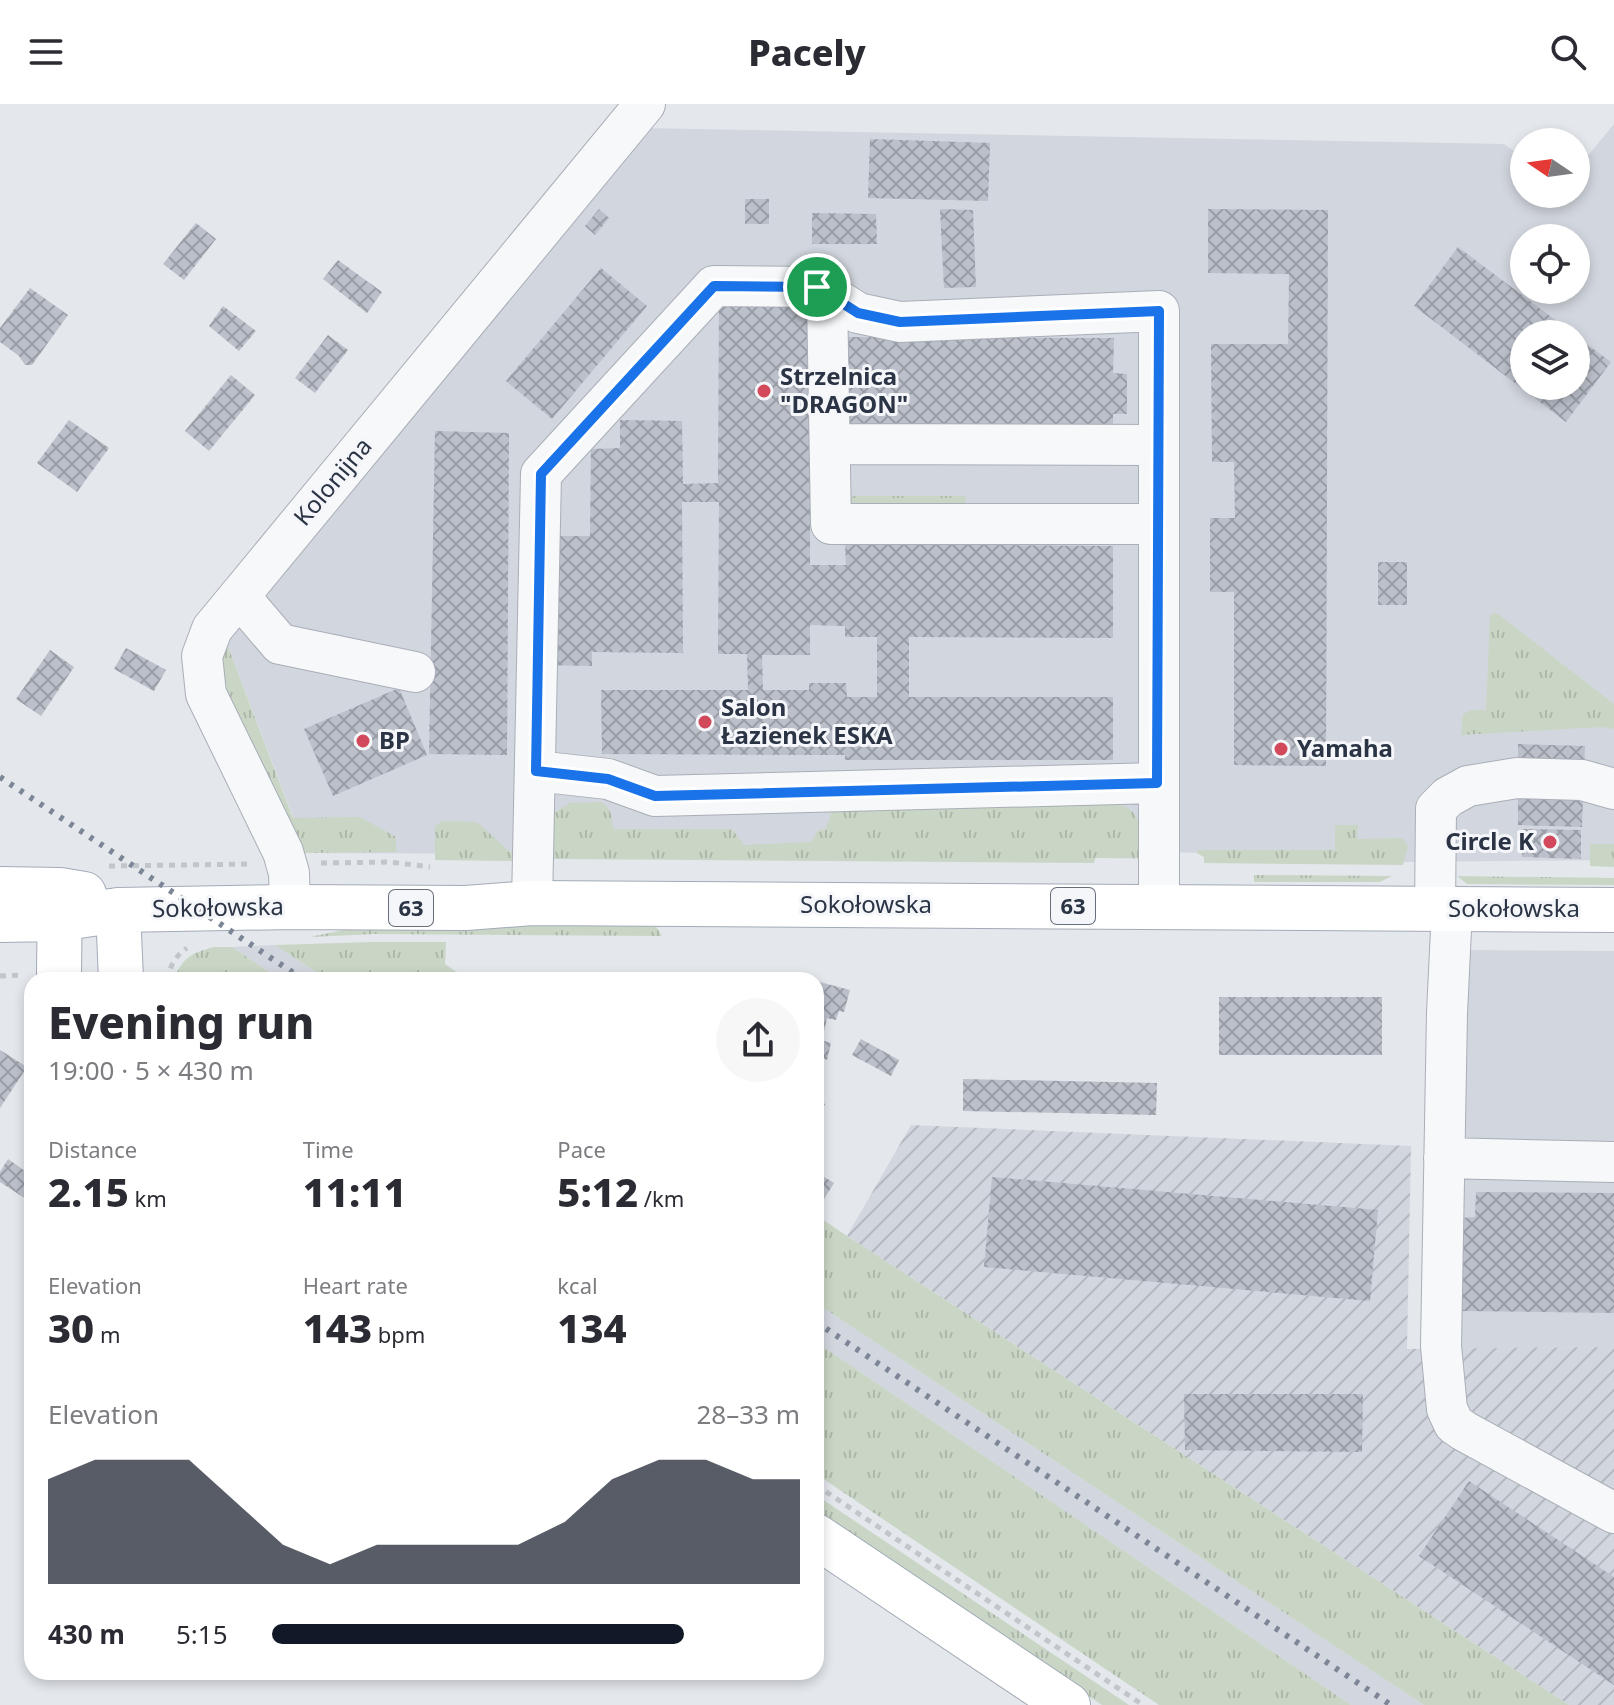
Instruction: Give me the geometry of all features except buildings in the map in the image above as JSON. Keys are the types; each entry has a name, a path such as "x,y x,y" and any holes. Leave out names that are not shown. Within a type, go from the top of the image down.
{"main road":[{"name":"Sokołowska","path":"0,889 60,904 118,910 466,908 532,903 1614,910"},
{"name":"Sokołowska","path":"0,920 60,904"},
{"path":"47,972 60,904"},
{"path":"118,910 121,972"},
{"path":"824,1541 1068,1705"}],"street":[{"name":"Kolonijna","path":"290,907 287,864 283,852 206,694 202,656 212,629 645,104"},
{"path":"532,903 541,474 714,286 817,287 858,313 900,322 1159,311 1159,906"},
{"path":"827,295 831,524 1158,524"},
{"path":"830,444 1158,445"},
{"path":"239,596 280,644 415,672"},
{"path":"536,771 608,779 655,796 1157,783"},
{"path":"1614,789 1582,780 1517,778 1468,786 1448,797 1436,809 1443,908 1441,1346 1447,1409 1454,1424 1464,1431 1614,1513"},
{"path":"1444,1158 1614,1162"}],"path":[{"path":"104,866 390,862 442,869"},
{"path":"169,972 170,967"},
{"path":"0,976 24,977"},
{"path":"824,1490 1143,1705"}],"shaded area":[{"path":"1614,124 1614,860 1350,864 1204,857 1197,853 1173,852 1172,859 307,853 227,644 229,632 641,128 1504,144 1510,148 1510,208 1590,208 1590,153"},
{"path":"275,945 316,972 269,972 232,947"},
{"path":"1461,950 1614,951 1614,1347 1452,1349"},
{"path":"911,1125 1411,1146 1407,1349 1614,1347 1614,1705 1569,1705 847,1236"},
{"path":"824,1308 1424,1705 1351,1705 824,1347"}],"green space":[{"path":"841,496 966,496 963,515 854,519"},
{"path":"1493,612 1614,704 1614,729 1601,727 1461,735 1463,714 1486,710 1490,617"},
{"path":"227,644 293,818 360,817 396,837 396,852 302,853 228,693 218,660"},
{"path":"601,802 609,810 613,829 732,829 744,845 811,842 818,830 825,830 835,804 1121,805 1135,815 1139,823 1143,858 1095,858 1094,863 553,859 554,813 570,803"},
{"path":"442,821 477,822 510,852 517,853 517,861 435,860 435,826"},
{"path":"1335,825 1358,825 1357,839 1403,839 1408,846 1403,865 1204,863 1204,857 1197,853 1198,850 1335,850"},
{"path":"1590,844 1614,844 1614,867 1590,866"},
{"path":"1254,875 1392,876 1380,882 1254,882"},
{"path":"1457,876 1614,878 1614,885 1467,884"},
{"path":"372,924 655,925 662,936 375,934 310,937"},
{"path":"446,942 445,964 456,972 316,972 275,945"},
{"path":"232,947 269,972 178,972 189,957 200,951"},
{"path":"824,1220 1569,1705 1424,1705 824,1308"},
{"path":"824,1347 1351,1705 1159,1705 824,1479"},
{"path":"824,1500 1129,1705 1102,1705 824,1517"}],"railway":[{"path":"0,777 292,972"},
{"path":"824,1327 1391,1705"}],"place":[{"name":"Strzelnica \"DRAGON\"","path":"764,391"},
{"name":"Salon Łazienek ESKA","path":"705,722"},
{"name":"BP","path":"363,741"},
{"name":"Yamaha","path":"1281,749"},
{"name":"Circle K","path":"1550,842"}],"route":[{"path":"714,286 817,287 858,313 900,322 1159,311 1157,783 655,796 608,779 536,771 541,474 714,286"}]}
